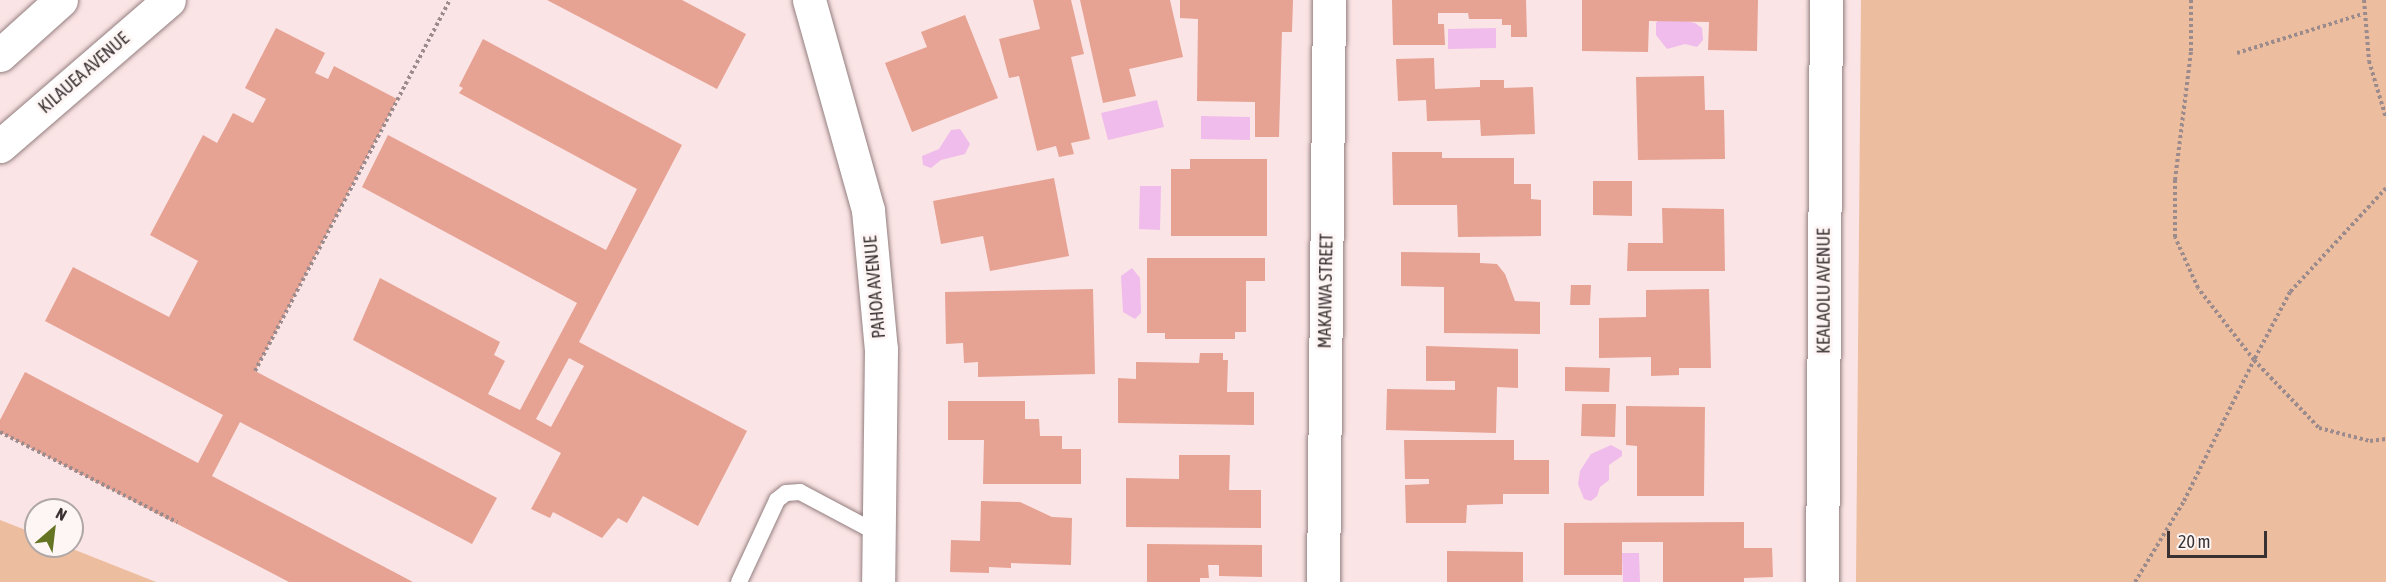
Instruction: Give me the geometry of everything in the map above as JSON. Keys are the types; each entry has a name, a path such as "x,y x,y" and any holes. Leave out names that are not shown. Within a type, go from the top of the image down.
{"street":[{"path":"0,55 61,0"},
{"name":"KILAUEA AVENUE","path":"0,146 169,0"},
{"name":"PAHOA AVENUE","path":"810,0 868,210 881,349 878,582"},
{"name":"MAKAIWA STREET","path":"1323,582 1329,0"},
{"name":"KEALAOLU AVENUE","path":"1821,582 1826,0"}],"lane":[{"path":"739,582 777,500 786,493 800,492 879,534"}],"path":[{"path":"255,371 450,0"},
{"path":"2191,0 2189,73 2175,180 2175,237 2198,288 2254,360 2319,428 2370,441 2386,440"},
{"path":"2364,0 2362,14 2369,61 2386,118"},
{"path":"2237,53 2362,14"},
{"path":"2135,582 2195,480 2290,291 2386,188"},
{"path":"0,432 177,522"}],"shaded area":[{"path":"1861,0 2386,0 2386,582 1856,582"},
{"path":"1662,15 1695,23 1702,28 1703,40 1697,47 1685,44 1667,49 1656,35 1656,23"},
{"path":"1496,28 1496,48 1448,49 1448,29"},
{"path":"1157,100 1164,127 1108,140 1101,113"},
{"path":"1201,116 1250,117 1250,140 1201,139"},
{"path":"960,129 970,144 965,154 941,160 931,168 923,165 922,156 939,149 951,130"},
{"path":"1140,186 1161,186 1160,230 1139,229"},
{"path":"1132,268 1140,278 1141,313 1135,319 1123,312 1121,276"},
{"path":"1611,445 1622,451 1622,456 1609,465 1609,480 1600,487 1597,496 1591,501 1584,499 1578,484 1580,471 1591,454"},
{"path":"0,520 24,529 24,558 84,558 84,554 156,582 0,582"},
{"path":"1622,553 1639,553 1640,582 1623,582"}],"building":[{"path":"547,0 682,0 746,34 717,89"},
{"path":"1033,0 1071,0 1084,54 1071,57 1090,139 1071,143 1074,154 1059,157 1056,146 1037,151 1019,76 1009,78 999,39 1040,29"},
{"path":"1080,0 1170,0 1183,57 1129,69 1136,96 1103,103"},
{"path":"1180,0 1293,0 1292,32 1282,32 1279,137 1255,137 1255,102 1197,101 1198,19 1180,18"},
{"path":"1392,0 1526,0 1527,37 1511,37 1511,25 1502,25 1502,19 1469,19 1468,13 1438,13 1438,24 1444,24 1445,45 1393,45"},
{"path":"1582,0 1758,0 1757,51 1708,50 1709,22 1649,21 1648,52 1582,51"},
{"path":"965,15 998,98 912,132 885,63 927,47 921,32"},
{"path":"276,28 325,53 315,73 328,79 334,66 397,99 255,371 497,498 472,544 240,422 212,476 413,582 289,582 0,432 0,420 25,372 198,463 223,415 45,321 73,267 169,317 198,261 150,235 203,135 217,143 233,113 253,123 266,99 245,88"},
{"path":"483,39 682,145 579,342 747,431 698,526 643,496 627,523 618,518 602,538 553,512 550,518 531,509 561,453 353,340 380,278 500,342 494,355 505,361 488,394 520,410 577,303 362,187 388,135 606,250 637,189 459,93 463,88 459,86","holes":["569,358 584,366 551,427 536,419"]},
{"path":"1434,58 1435,89 1480,87 1480,80 1504,80 1504,88 1533,87 1535,134 1481,136 1480,120 1427,121 1426,100 1398,101 1396,59"},
{"path":"1704,76 1705,110 1724,110 1725,159 1638,160 1636,77"},
{"path":"1392,152 1442,152 1442,158 1514,158 1514,184 1531,184 1531,199 1541,200 1541,236 1458,237 1457,205 1393,205"},
{"path":"1190,159 1267,159 1267,236 1171,236 1171,169 1190,169"},
{"path":"1054,178 1069,256 990,271 983,236 941,244 933,201"},
{"path":"1593,181 1632,181 1632,216 1593,215"},
{"path":"1662,208 1724,209 1725,271 1627,271 1628,243 1663,243"},
{"path":"1401,252 1480,253 1480,263 1497,264 1505,274 1515,301 1540,302 1540,334 1444,333 1444,287 1401,286"},
{"path":"1147,258 1265,258 1265,281 1246,281 1246,332 1235,332 1235,339 1165,339 1165,333 1147,333"},
{"path":"1571,285 1591,285 1590,305 1570,305"},
{"path":"1093,289 1095,374 978,377 978,362 964,363 963,343 946,344 945,292"},
{"path":"1709,289 1711,368 1679,368 1679,375 1651,376 1651,357 1599,358 1599,318 1646,317 1646,290"},
{"path":"1426,346 1518,349 1518,388 1497,387 1496,433 1386,430 1387,389 1455,390 1455,381 1426,381"},
{"path":"1200,353 1223,353 1223,360 1228,360 1227,392 1254,392 1254,425 1118,423 1118,378 1136,379 1136,362 1199,363"},
{"path":"1565,367 1610,368 1609,392 1565,391"},
{"path":"948,401 1025,401 1025,419 1039,419 1040,436 1062,436 1062,449 1081,449 1081,484 983,484 984,440 948,440"},
{"path":"1582,404 1616,404 1615,437 1581,436"},
{"path":"1626,406 1705,407 1704,496 1637,496 1637,446 1626,445"},
{"path":"1404,440 1514,440 1514,460 1549,460 1549,494 1503,494 1503,504 1467,505 1466,523 1406,523 1405,485 1429,484 1429,479 1405,479"},
{"path":"1179,455 1230,455 1229,490 1261,490 1261,528 1126,527 1126,478 1179,479"},
{"path":"981,501 1020,502 1052,517 1072,518 1071,565 1011,563 1011,568 989,567 989,573 950,572 951,540 980,541"},
{"path":"1744,522 1744,548 1772,548 1773,577 1744,578 1744,582 1663,582 1663,542 1622,542 1622,575 1564,575 1564,523"},
{"path":"1147,544 1262,545 1262,577 1219,576 1219,565 1208,565 1209,578 1200,578 1200,582 1147,582"},
{"path":"1447,551 1523,552 1523,582 1447,582"}]}
